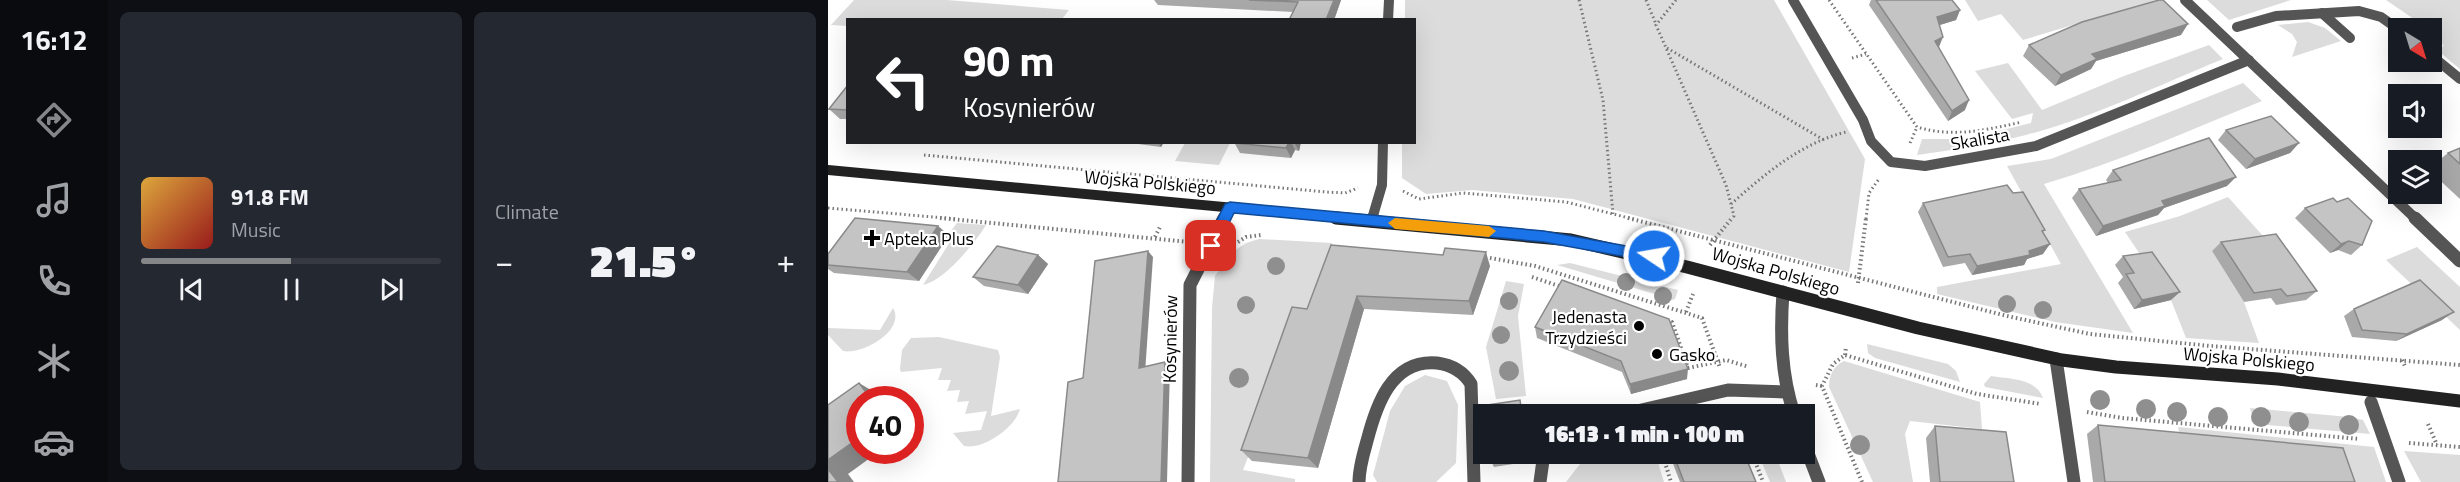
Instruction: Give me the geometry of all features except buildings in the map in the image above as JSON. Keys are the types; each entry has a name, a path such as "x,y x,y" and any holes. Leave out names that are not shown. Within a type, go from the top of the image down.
{"street":[{"path":"1388,18 1389,0"},
{"path":"1793,0 1866,129 1870,141 1892,162"},
{"path":"2185,0 2460,261"},
{"path":"2236,27 2276,16 2322,13 2366,12 2381,17 2388,22"},
{"path":"2322,13 2350,38"},
{"name":"Skalista","path":"1892,162 1925,166 2036,146 2249,60"},
{"path":"2442,64 2460,79"},
{"path":"1372,221 1382,185 1383,144"},
{"name":"Wojska Polskiego","path":"828,170 1571,240 1654,256 1783,292 2056,359 2308,382 2460,401"},
{"name":"Kosynierów","path":"1188,482 1190,285 1230,207"},
{"path":"1783,292 1779,337 1786,392 1790,404"},
{"path":"2056,359 2074,482"},
{"path":"1359,482 1359,470 1382,393 1396,374 1418,363 1442,364 1464,372 1471,384 1474,482"},
{"path":"1667,404 1728,390 1786,392"},
{"path":"2371,402 2399,482"},
{"path":"1537,481 1541,464"},
{"path":"1812,464 1819,482"}],"path":[{"path":"1579,0 1603,100 1613,214"},
{"path":"1646,0 1726,185 1731,204 1734,216 1710,245"},
{"path":"1656,25 1676,0"},
{"path":"1829,0 1917,127 1928,131 1966,133 2022,122"},
{"path":"1667,48 1824,140"},
{"path":"1731,204 1781,162 1835,134 1866,129"},
{"path":"921,154 1338,192 1353,190 1363,182"},
{"path":"1858,281 1869,193 1892,162"},
{"path":"1398,185 1408,195 1419,199 1474,194 1566,202 1858,281 2090,334 2210,346 2460,364"},
{"path":"828,208 1155,237 1196,244"},
{"path":"1155,237 1161,225"},
{"path":"1231,247 1246,237 1269,235"},
{"path":"1478,255 1535,266 1702,318 1717,361"},
{"path":"1532,277 1564,287"},
{"path":"1686,312 1693,294"},
{"path":"1661,318 1672,321 1688,368 1717,361 1735,361 1751,368"},
{"path":"1845,355 1846,347"},
{"path":"1862,482 1822,386 1831,365 1845,355 1977,394 2048,406"},
{"path":"2402,359 2406,368"},
{"path":"1816,385 1822,386"},
{"path":"2077,410 2122,418 2460,447"},
{"path":"2428,424 2437,446"},
{"path":"1665,464 1671,482"},
{"path":"1756,464 1763,482"}],"shaded area":[{"path":"854,0 947,0 1069,10 1063,18 846,18 846,26 831,25"},
{"path":"1405,0 1774,0 1865,159 1849,272 1573,199 1472,190 1426,194 1402,178 1402,144 1416,144 1416,18 1405,18"},
{"path":"1965,0 2156,0 2023,40 2001,14 1978,21"},
{"path":"2207,0 2291,0 2229,20"},
{"path":"2386,0 2460,0 2460,69 2442,54 2444,46 2442,44 2442,18 2412,18"},
{"path":"2308,22 2325,28 2341,41 2292,57 2297,42 2292,34 2278,25"},
{"path":"2209,45 2223,59 2076,120 1999,141 1917,155 1922,139 1966,139 2031,123 2033,113 2012,119 1975,71 2008,63 2042,110 2124,76"},
{"path":"2243,83 2262,101 2127,156 2044,184 2133,333 2055,322 1937,294 1937,287 2061,264 2007,166 2051,159"},
{"path":"1184,144 1230,144 1219,165 1175,161"},
{"path":"2228,197 2263,236 2212,251 2244,302 2259,343 2186,338 2171,300 2125,232 2180,216"},
{"path":"957,223 986,225 967,251 949,269 923,285 953,237 947,236"},
{"path":"1259,239 1332,243 1243,470 1295,479 1295,482 1210,482 1212,308 1215,276 1231,253 1246,243"},
{"path":"2417,247 2460,287 2460,330 2386,260"},
{"path":"1570,263 1678,290 1675,299 1669,301 1657,297 1658,295 1557,265"},
{"path":"1506,281 1524,284 1518,316 1526,396 1496,399 1486,347"},
{"path":"893,308 895,316 893,325 888,332 871,345 861,349 843,351 828,335 828,328 880,330"},
{"path":"939,337 998,350 1000,357 991,416 1020,409 1005,430 980,445 964,446 953,433 981,430 987,411 965,414 969,401 957,402 960,390 947,391 951,380 938,380 942,368 901,372 902,350 911,338"},
{"path":"1867,344 1948,364 1956,371 1960,382 1875,358 1868,353"},
{"path":"1844,361 1980,402 1982,429 1910,421 1905,434 1913,482 1873,482 1829,387 1832,372"},
{"path":"1425,375 1447,381 1458,405 1456,463 1436,482 1377,482 1373,475 1390,411 1405,386"},
{"path":"1991,376 2028,383 2039,391 2043,398 1985,387 1984,384"},
{"path":"2250,408 2363,420 2370,434 2255,424"},
{"path":"2178,427 2374,447 2386,482 2335,482 2181,443"},
{"path":"2404,451 2460,455 2460,482 2421,482"},
{"path":"1580,464 1658,464 1664,482 1566,482"},
{"path":"1763,464 1779,464 1786,482 1770,482"}],"slow traffic":[{"path":"1395,223 1489,231"}],"place":[{"name":"Apteka Plus","path":"872,238"},
{"name":"Jedenasta Trzydzieści","path":"1639,326"},
{"name":"Gasko","path":"1657,354"}],"route":[{"path":"1211,246 1230,207 1571,240 1654,256"}]}
